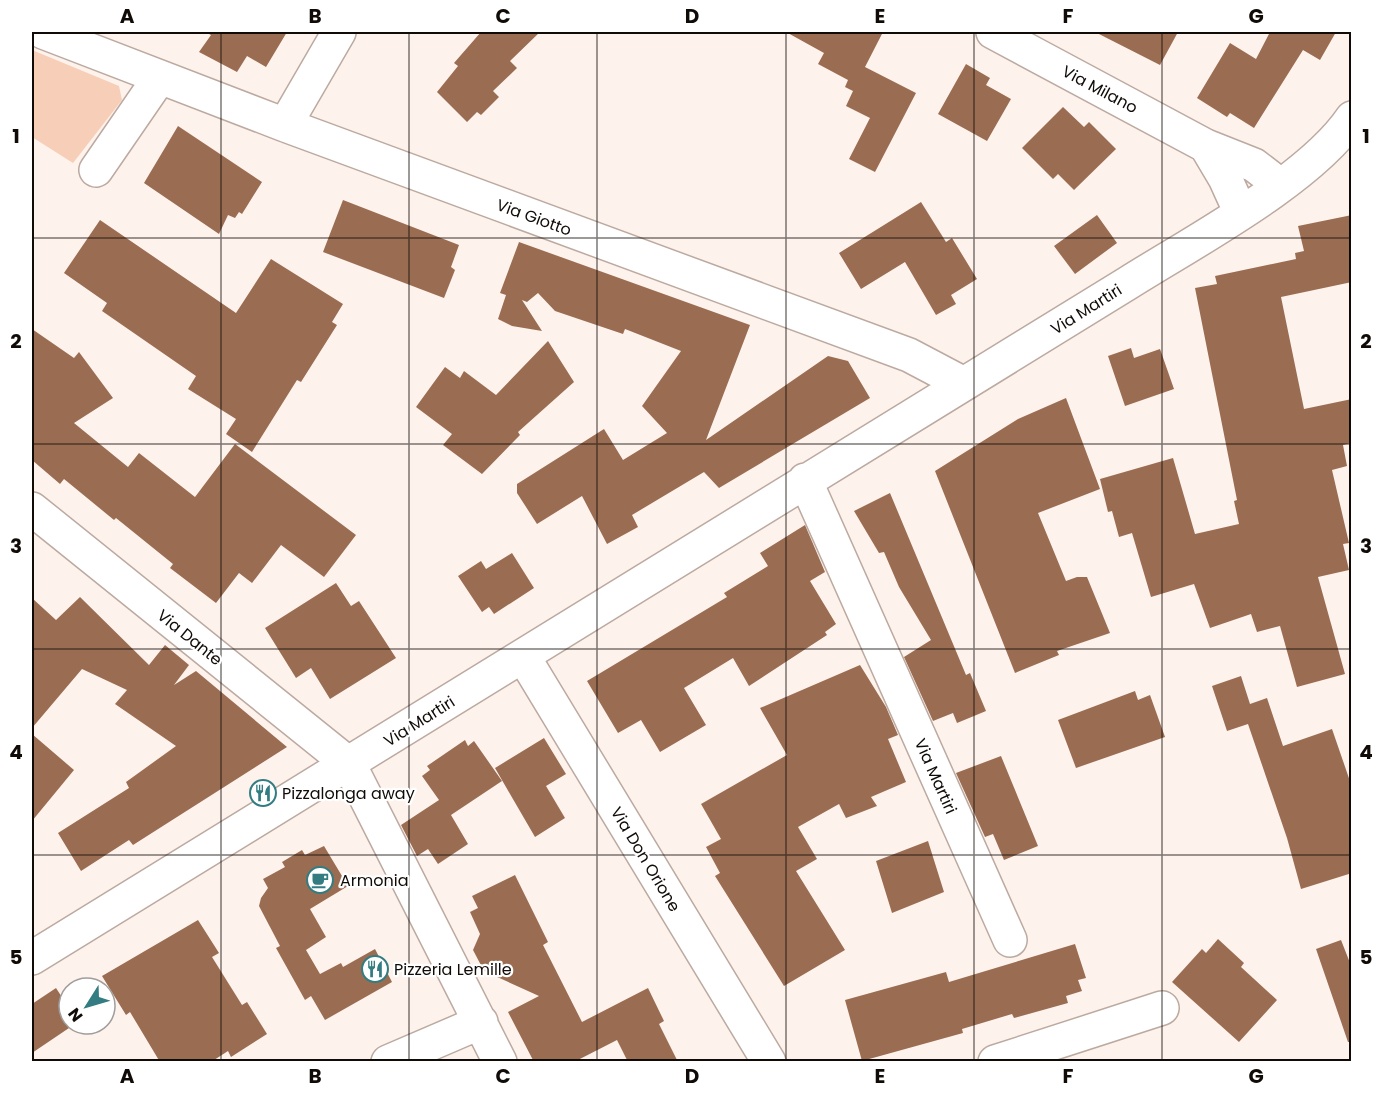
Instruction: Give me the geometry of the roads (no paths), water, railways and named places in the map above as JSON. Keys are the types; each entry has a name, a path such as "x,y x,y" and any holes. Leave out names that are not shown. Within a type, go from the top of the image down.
{"street":[{"name":"Via Giotto","path":"43,32 285,125 909,355 964,384"},
{"path":"285,125 339,32"},
{"name":"Via Milano","path":"993,32 1206,146 1254,165 1280,186"},
{"path":"96,170 160,77"},
{"name":"Via Martiri","path":"32,958 1240,212 1280,186 1326,148 1352,118"},
{"path":"1206,146 1225,178 1240,212"},
{"path":"909,355 929,406"},
{"name":"Via Martiri","path":"805,480 1010,940"},
{"name":"Via Dante","path":"32,509 349,764"},
{"name":"Via Don Orione","path":"523,656 769,1062"},
{"path":"349,764 500,1062"},
{"path":"995,1062 1162,1008"},
{"path":"388,1062 481,1022"}],"place":[{"name":"Pizzalonga away","path":"263,793"},
{"name":"Armonia","path":"320,880"},
{"name":"Pizzeria Lemille","path":"375,969"}]}
